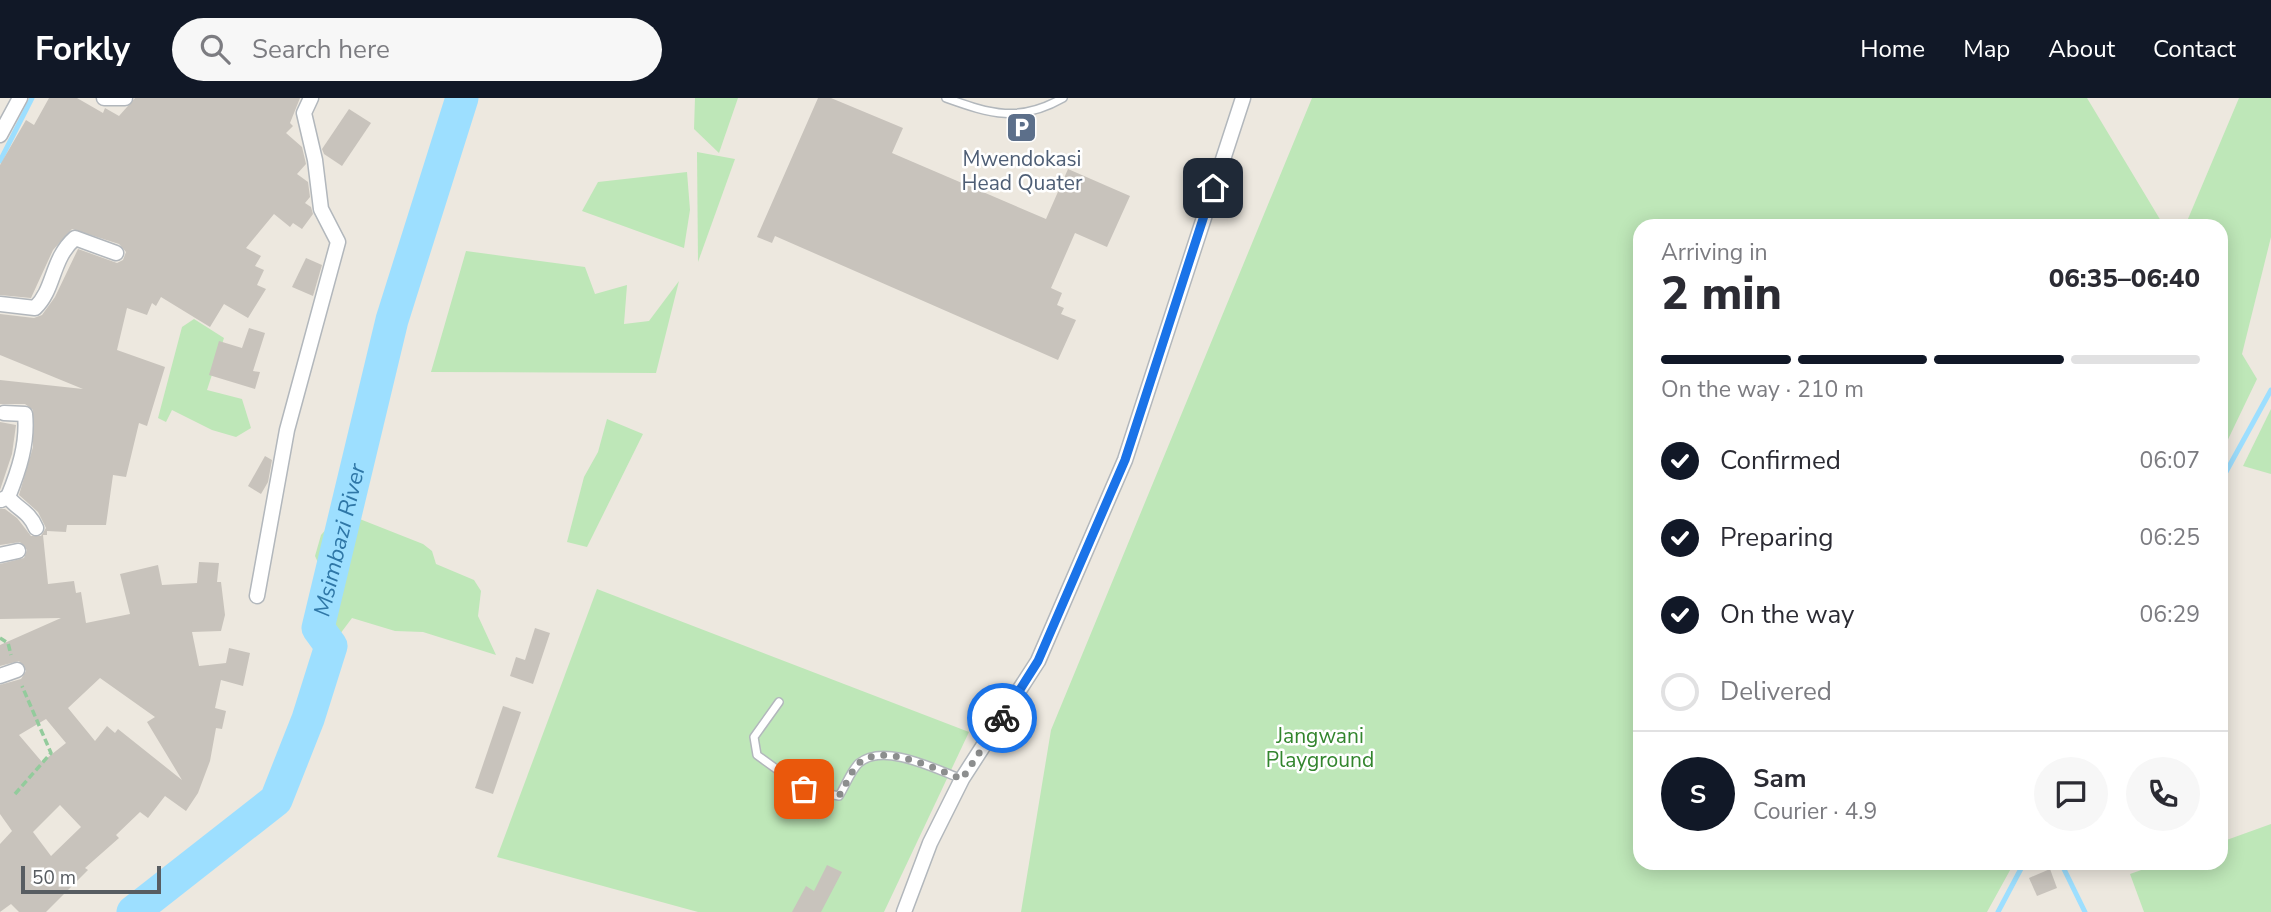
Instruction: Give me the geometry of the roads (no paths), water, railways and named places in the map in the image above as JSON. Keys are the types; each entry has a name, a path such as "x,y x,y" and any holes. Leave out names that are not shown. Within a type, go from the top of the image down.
{"street":[{"path":"0,135 20,98"},
{"path":"104,98 125,98"},
{"path":"257,596 287,430 338,242 321,209 315,160 304,113 311,98"},
{"path":"904,912 930,843 962,779 1038,661 1125,460 1243,98"},
{"path":"0,304 35,308 43,301 54,266 67,245 75,238 116,253"},
{"path":"5,413 25,414 27,426 23,452 4,499 32,517 36,528"},
{"path":"0,555 18,551"},
{"path":"0,676 16,670"}],"lane":[{"path":"946,98 991,114 1036,110 1063,98"},
{"path":"779,702 754,737 757,755 804,789 839,796 859,763 874,757 900,756 962,779"}],"waterway":[{"path":"0,161 32,98"},
{"name":"Msimbazi River","path":"133,912 276,800 308,719 331,646 318,628 392,320 462,98"},
{"path":"2228,468 2271,390"},
{"path":"1998,912 2020,870"},
{"path":"2064,870 2085,912"}],"place":[{"name":"Mwendokasi Head Quater","path":"1022,127"}],"park label":[{"name":"Jangwani Playground","path":"1320,748"}]}
